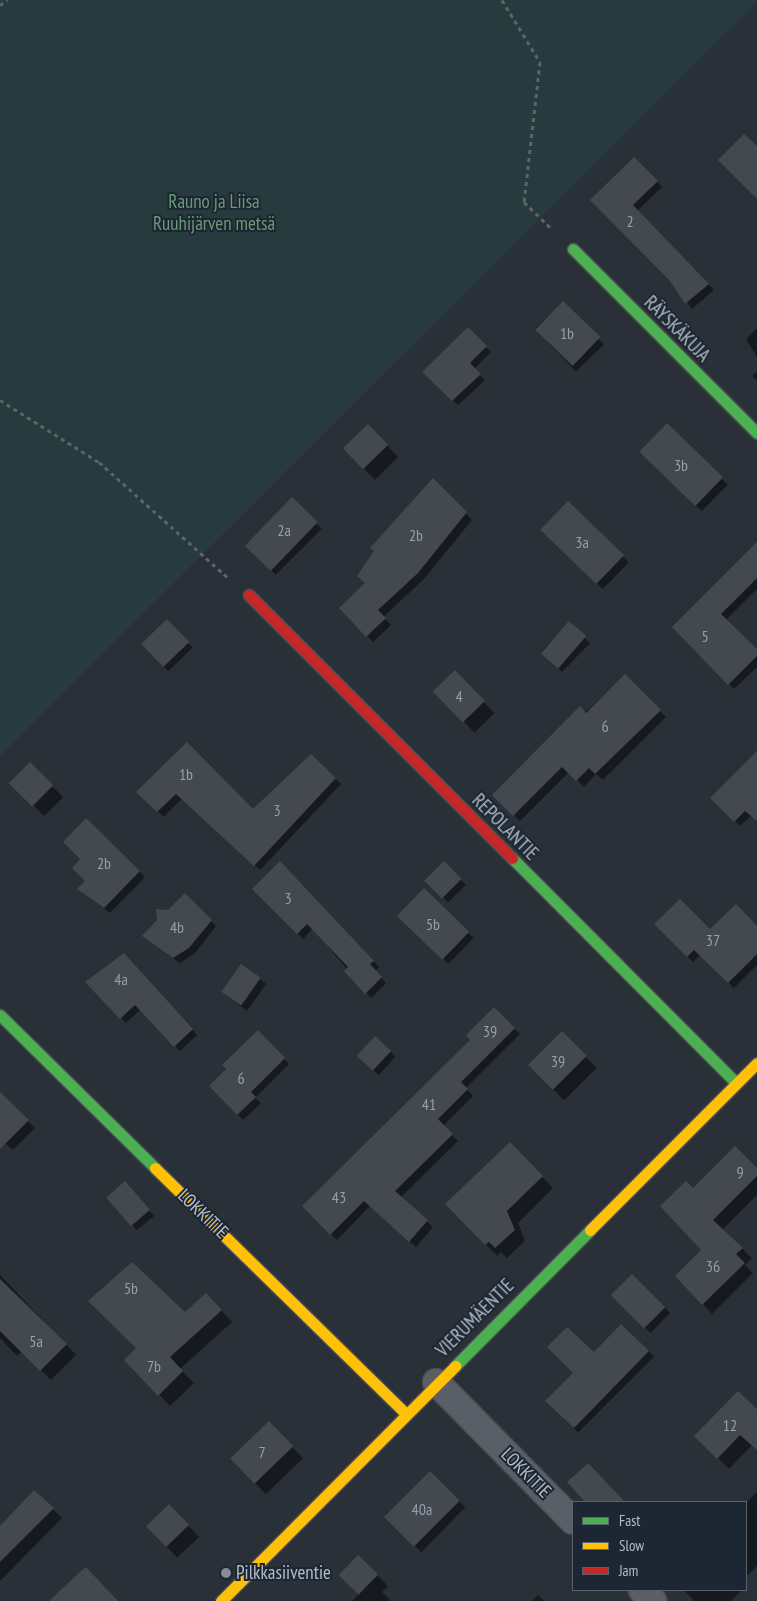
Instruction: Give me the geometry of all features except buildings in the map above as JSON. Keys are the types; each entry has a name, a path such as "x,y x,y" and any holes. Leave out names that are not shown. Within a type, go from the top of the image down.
{"street":[{"name":"RÄYSKÄKUJA","path":"573,249 757,433"},
{"name":"REPOLANTIE","path":"249,595 736,1083"},
{"name":"LOKKITIE","path":"0,1015 406,1414"},
{"name":"VIERUMÄENTIE","path":"221,1601 436,1382 757,1063"},
{"name":"LOKKITIE","path":"436,1382 572,1520"},
{"path":"643,1591 653,1601"}],"path":[{"path":"0,5 7,0"},
{"path":"502,0 540,62 524,202 573,249"},
{"path":"0,400 99,462 249,595"}],"green space":[{"name":"Rauno ja Liisa Ruuhijärven metsä","path":"0,0 757,0 757,2 0,756"}],"traffic: fast":[{"path":"573,249 757,433"},
{"path":"512,858 736,1083"},
{"path":"0,1015 155,1168"},
{"path":"455,1366 590,1230"}],"traffic: slow":[{"path":"590,1230 757,1063"},
{"path":"155,1168 406,1414"},
{"path":"221,1601 455,1366"}],"traffic: jam":[{"path":"249,595 512,858"}],"place":[{"name":"Pilkkasiiventie","path":"226,1573"}]}
